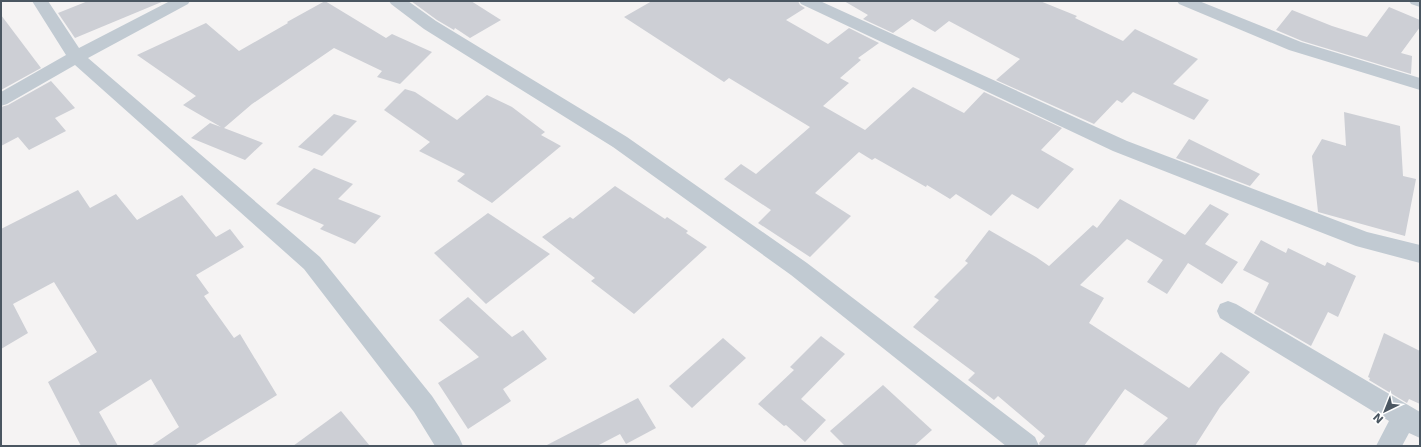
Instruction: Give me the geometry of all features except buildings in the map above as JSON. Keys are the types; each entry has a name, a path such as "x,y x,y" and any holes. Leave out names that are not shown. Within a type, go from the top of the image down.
{"street":[{"path":"40,1 76,57 312,264 423,404 450,446"},
{"path":"1,100 76,57 182,1"},
{"path":"397,1 430,25 620,142 799,269 1026,446"},
{"path":"807,1 1120,146 1364,240 1420,254"},
{"path":"1185,1 1295,46 1420,84"},
{"path":"1228,312 1412,422 1390,446"}]}
